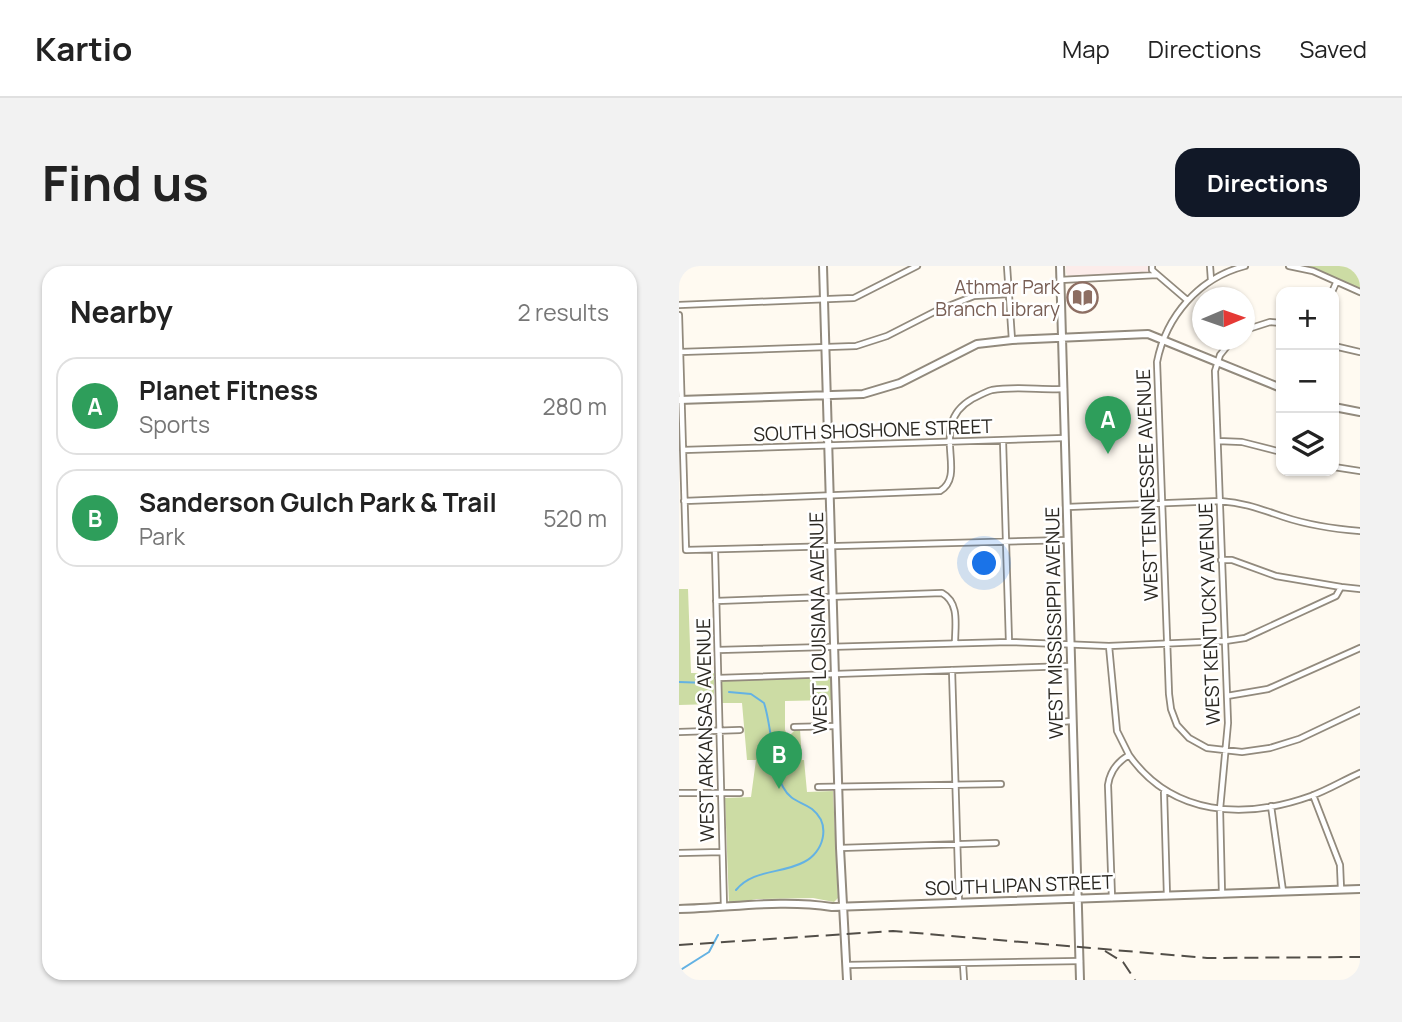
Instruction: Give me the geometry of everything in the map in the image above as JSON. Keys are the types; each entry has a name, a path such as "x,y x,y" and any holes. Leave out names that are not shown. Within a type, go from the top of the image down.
{"street":[{"name":"WEST LOUISIANA AVENUE","path":"823,266 839,848 847,980"},
{"path":"679,305 854,298 918,266"},
{"path":"1007,266 1011,340"},
{"name":"WEST MISSISSIPPI AVENUE","path":"1060,266 1080,980"},
{"path":"1152,266 1157,275 1187,300"},
{"path":"1210,266 1211,280"},
{"name":"WEST TENNESSEE AVENUE","path":"1225,752 1201,746 1181,730 1170,703 1156,367 1173,320 1187,300 1211,280 1245,266"},
{"path":"1289,266 1313,271 1360,292"},
{"path":"1060,280 1157,275"},
{"path":"1334,287 1336,283"},
{"path":"680,352 856,346 974,296 1009,294"},
{"path":"679,315 686,550 1068,540"},
{"path":"1255,325 1276,323"},
{"path":"680,400 863,394 900,383 977,344 1148,334 1276,386"},
{"path":"1339,347 1360,352"},
{"path":"1216,362 1225,350"},
{"name":"WEST KENTUCKY AVENUE","path":"1216,362 1228,723 1220,809 1222,894"},
{"path":"684,501 940,491 946,487 950,478 950,426 958,411 985,393 998,390 1064,389"},
{"path":"1339,408 1360,412"},
{"name":"SOUTH SHOSHONE STREET","path":"683,450 1065,438"},
{"path":"1003,441 1009,642"},
{"path":"1218,441 1243,442 1276,451"},
{"path":"1339,468 1360,471"},
{"path":"1067,507 1220,501 1245,503 1286,517 1337,529 1360,531"},
{"name":"WEST ARKANSAS AVENUE","path":"715,551 724,908"},
{"path":"1221,560 1232,560 1276,576 1360,589"},
{"path":"718,650 1009,642 1109,646 1225,641 1245,638 1273,626 1336,596 1341,587"},
{"path":"716,601 943,593 955,606 955,643"},
{"path":"1109,646 1117,732 1129,755 1145,776 1164,792 1192,803 1220,809 1271,806 1313,795 1360,774"},
{"path":"1227,696 1268,689 1360,648"},
{"path":"718,678 1071,666"},
{"path":"952,670 959,902"},
{"path":"1225,752 1251,751 1282,745 1360,710"},
{"path":"1060,722 1072,722"},
{"path":"794,727 837,726"},
{"path":"679,732 740,730"},
{"path":"1112,898 1108,785 1117,764 1129,755"},
{"path":"818,787 1000,784"},
{"path":"1164,792 1167,896"},
{"path":"679,793 740,793"},
{"path":"1313,795 1340,864 1341,889"},
{"path":"1271,806 1283,891"},
{"path":"839,848 996,843"},
{"path":"679,853 722,852"},
{"name":"SOUTH LIPAN STREET","path":"679,909 724,908 761,903 808,902 842,906 1360,888"},
{"path":"847,965 1080,961"},
{"path":"963,964 964,980"}],"shaded area":[{"path":"1066,266 1150,266 1150,271 1069,277"}],"green space":[{"path":"1308,266 1360,266 1360,288"},
{"path":"679,589 688,589 691,673 714,673 714,704 679,705"},
{"path":"831,676 831,700 785,701 785,730 787,734 791,734 800,729 807,792 833,791 838,898 834,902 813,898 757,899 729,904 725,798 751,797 756,760 747,760 742,703 722,703 722,680"}],"waterway":[{"path":"679,682 708,683"},
{"path":"729,692 751,694 764,703 779,779 786,792 812,809 822,823 823,830 823,838 811,858 795,866 751,878 736,890"},
{"path":"679,971 709,952 718,935"}],"railway":[{"path":"679,945 893,931 1207,958 1360,957"},
{"path":"1105,951 1123,962 1135,980"}],"place":[{"name":"Athmar Park Branch Library","path":"1083,298"},
{"name":"Planet Fitness","path":"1108,454"},
{"name":"Sanderson Gulch Park & Trail","path":"779,789"}]}
